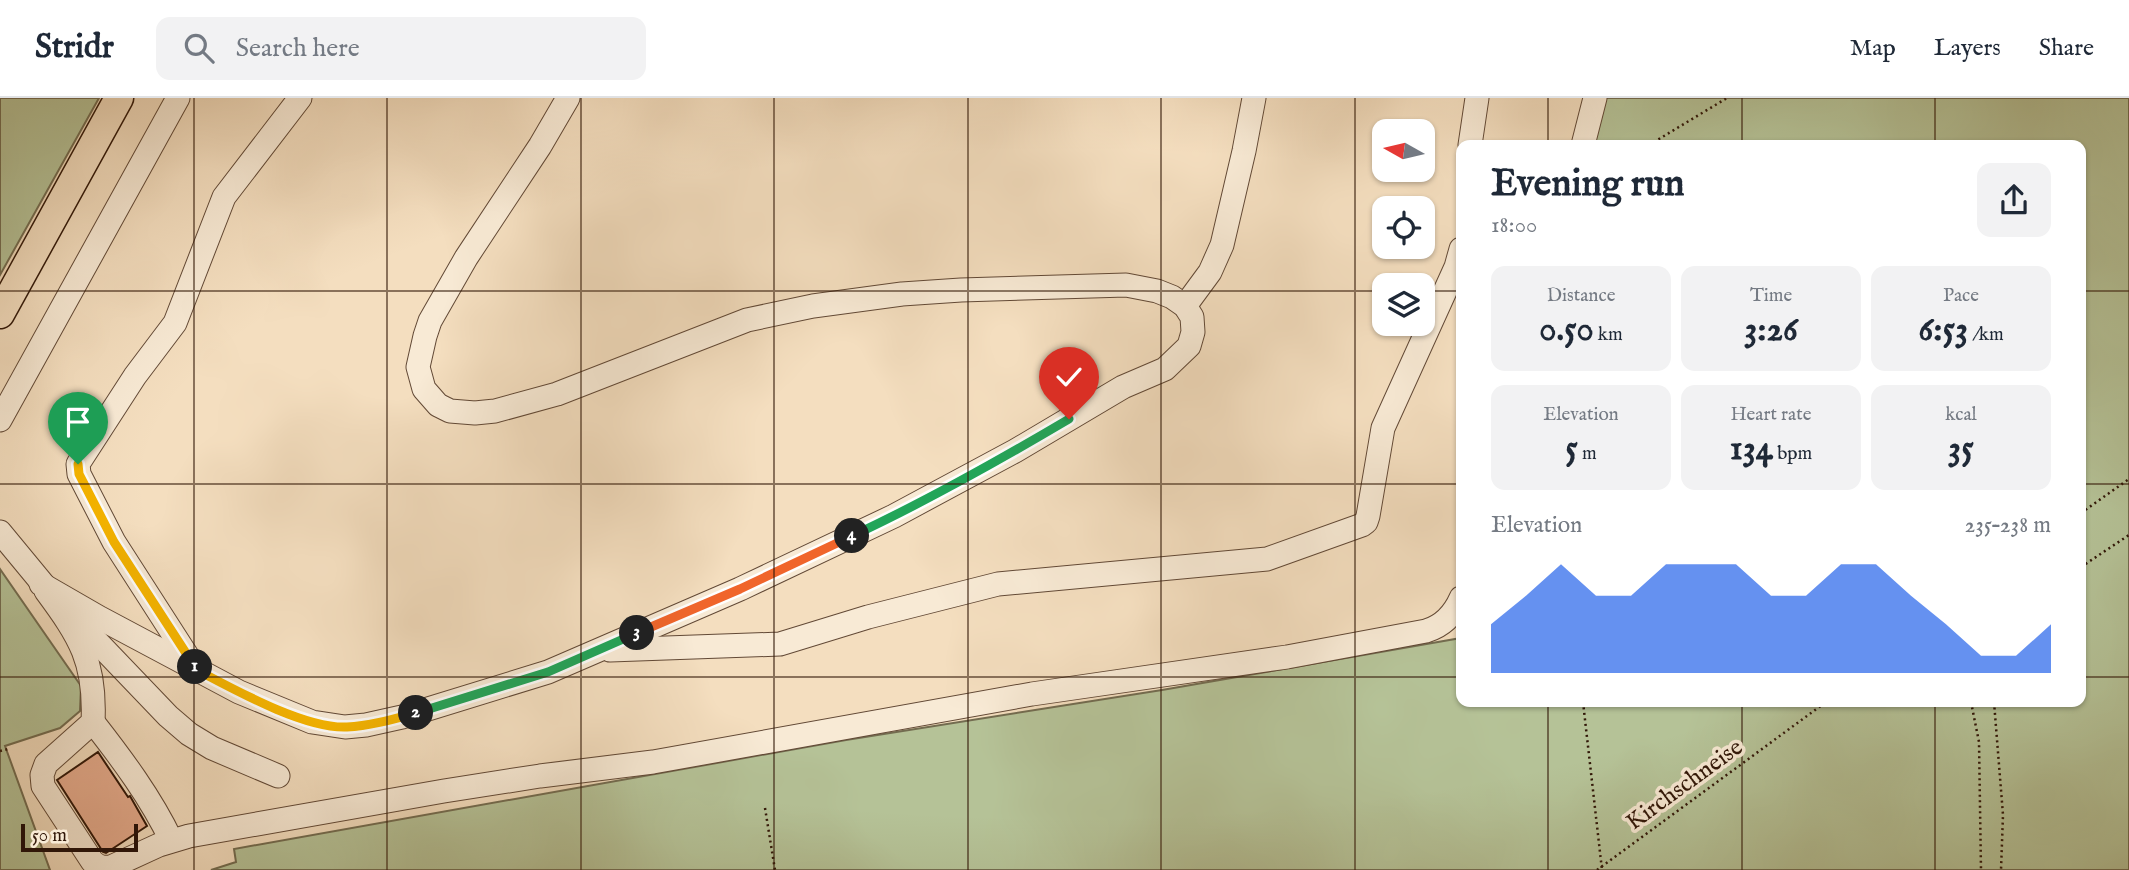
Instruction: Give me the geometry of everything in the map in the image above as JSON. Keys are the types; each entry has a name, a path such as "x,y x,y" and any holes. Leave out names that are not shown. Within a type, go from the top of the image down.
{"main road":[{"path":"0,314 119,98"}],"lane":[{"path":"0,420 178,98"},
{"path":"197,670 114,542 79,474 78,464 135,376 175,323 224,197 299,98"},
{"path":"41,584 239,692 302,718 345,727 366,725 548,672 740,589 894,516 1015,451 1123,387 1165,369 1189,346 1193,332 1192,317 1185,306 1157,291 1126,285 961,290 870,298 776,313 731,324 557,394 517,406 475,413 450,411 438,405 424,389 418,367 430,321 472,248 540,146 568,98"},
{"path":"1185,306 1210,272 1222,245 1254,98"},
{"path":"1470,140 1477,98"},
{"path":"1584,140 1595,98"},
{"path":"599,650 780,645 868,617 999,584 1267,559 1362,525 1368,516 1383,428 1456,267"},
{"path":"0,532 66,618 83,647 91,674 93,722 160,819 171,841"},
{"path":"41,584 168,716 189,734 212,748 278,776"},
{"path":"93,722 46,764 41,781 92,861 97,866 111,867 171,841 444,791 653,762 1032,694 1287,657 1385,639 1433,629 1450,616 1456,606"}],"path":[{"path":"1657,140 1727,98"},
{"path":"2086,509 2129,479"},
{"path":"2086,564 2129,535"},
{"path":"1584,707 1602,868"},
{"name":"Kirchschneise","path":"1597,870 1819,707"},
{"path":"1972,707 1979,742 1981,870"},
{"path":"1994,707 2003,815 2001,870"},
{"path":"0,751 8,750"},
{"path":"765,808 775,870"}],"green space":[{"path":"0,98 99,98 0,275"},
{"path":"1602,98 2129,98 2129,870 211,870 236,862 234,849 846,740 1162,690 1456,639 1456,707 2086,707 2086,140 1590,140"},
{"path":"0,569 81,686 80,711 60,728 5,746 50,870 0,870"}],"building":[{"path":"98,752 128,797 130,796 147,826 106,853 57,780"}],"route":[{"path":"78,464 79,474 114,542 197,670 293,715 312,722 345,727 402,716 566,665 740,589 894,516 1069,419"}]}
